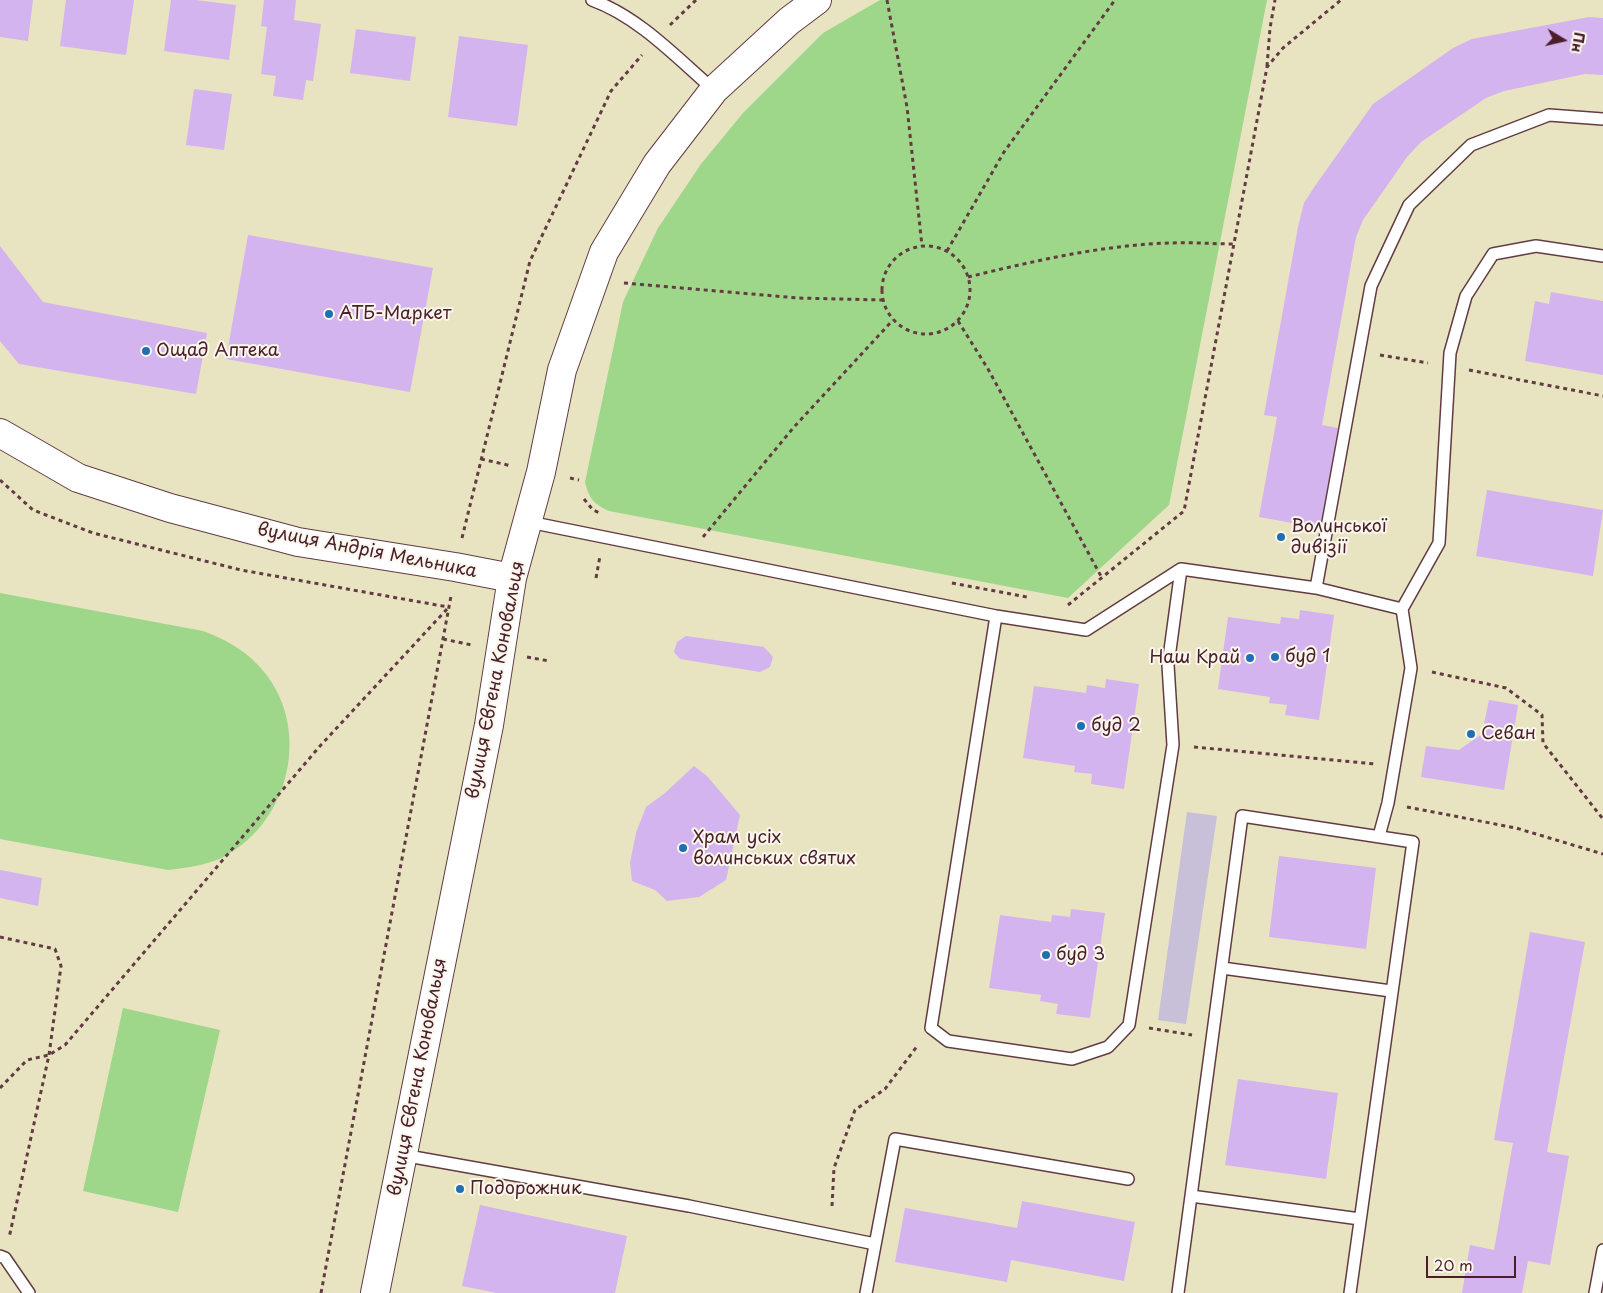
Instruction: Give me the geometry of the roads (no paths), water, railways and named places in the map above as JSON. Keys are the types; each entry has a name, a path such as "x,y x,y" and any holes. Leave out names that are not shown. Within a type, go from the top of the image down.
{"street":[{"name":"вулиця Євгена Коновальця","path":"375,1293 489,725 512,578 530,522 562,370 604,252 657,164 714,90 789,21 817,0"},
{"name":"вулиця Андрія Мельника","path":"0,433 78,478 170,508 298,542 512,578"}],"lane":[{"path":"592,0 611,7 655,39 714,90"},
{"path":"1316,588 1371,286 1409,205 1470,145 1549,115 1603,119"},
{"path":"1379,836 1388,803 1411,668 1402,609 1439,543 1448,366 1466,296 1492,254 1536,246 1603,256"},
{"path":"530,522 996,616 1086,630 1181,569 1316,588 1402,609"},
{"path":"996,616 931,1028 948,1041 1072,1059 1108,1047 1130,1025 1173,745 1168,665 1181,569"},
{"path":"1178,1293 1242,816 1412,842 1350,1293"},
{"path":"1222,968 1392,991"},
{"path":"866,1293 895,1139 1128,1179"},
{"path":"402,1155 689,1206 875,1244"},
{"path":"1191,1196 1360,1219"},
{"path":"1595,1293 1603,1250"},
{"path":"2,1257 29,1293"}],"place":[{"name":"АТБ-Маркет","path":"329,314"},
{"name":"Ощад Аптека","path":"146,351"},
{"name":"Волинської дивізії","path":"1281,537"},
{"name":"буд 1","path":"1275,657"},
{"name":"Наш Край","path":"1250,658"},
{"name":"буд 2","path":"1081,726"},
{"name":"Севан","path":"1471,734"},
{"name":"Храм усіх волинських святих","path":"683,848"},
{"name":"буд 3","path":"1046,955"},
{"name":"Подорожник","path":"460,1189"}]}
